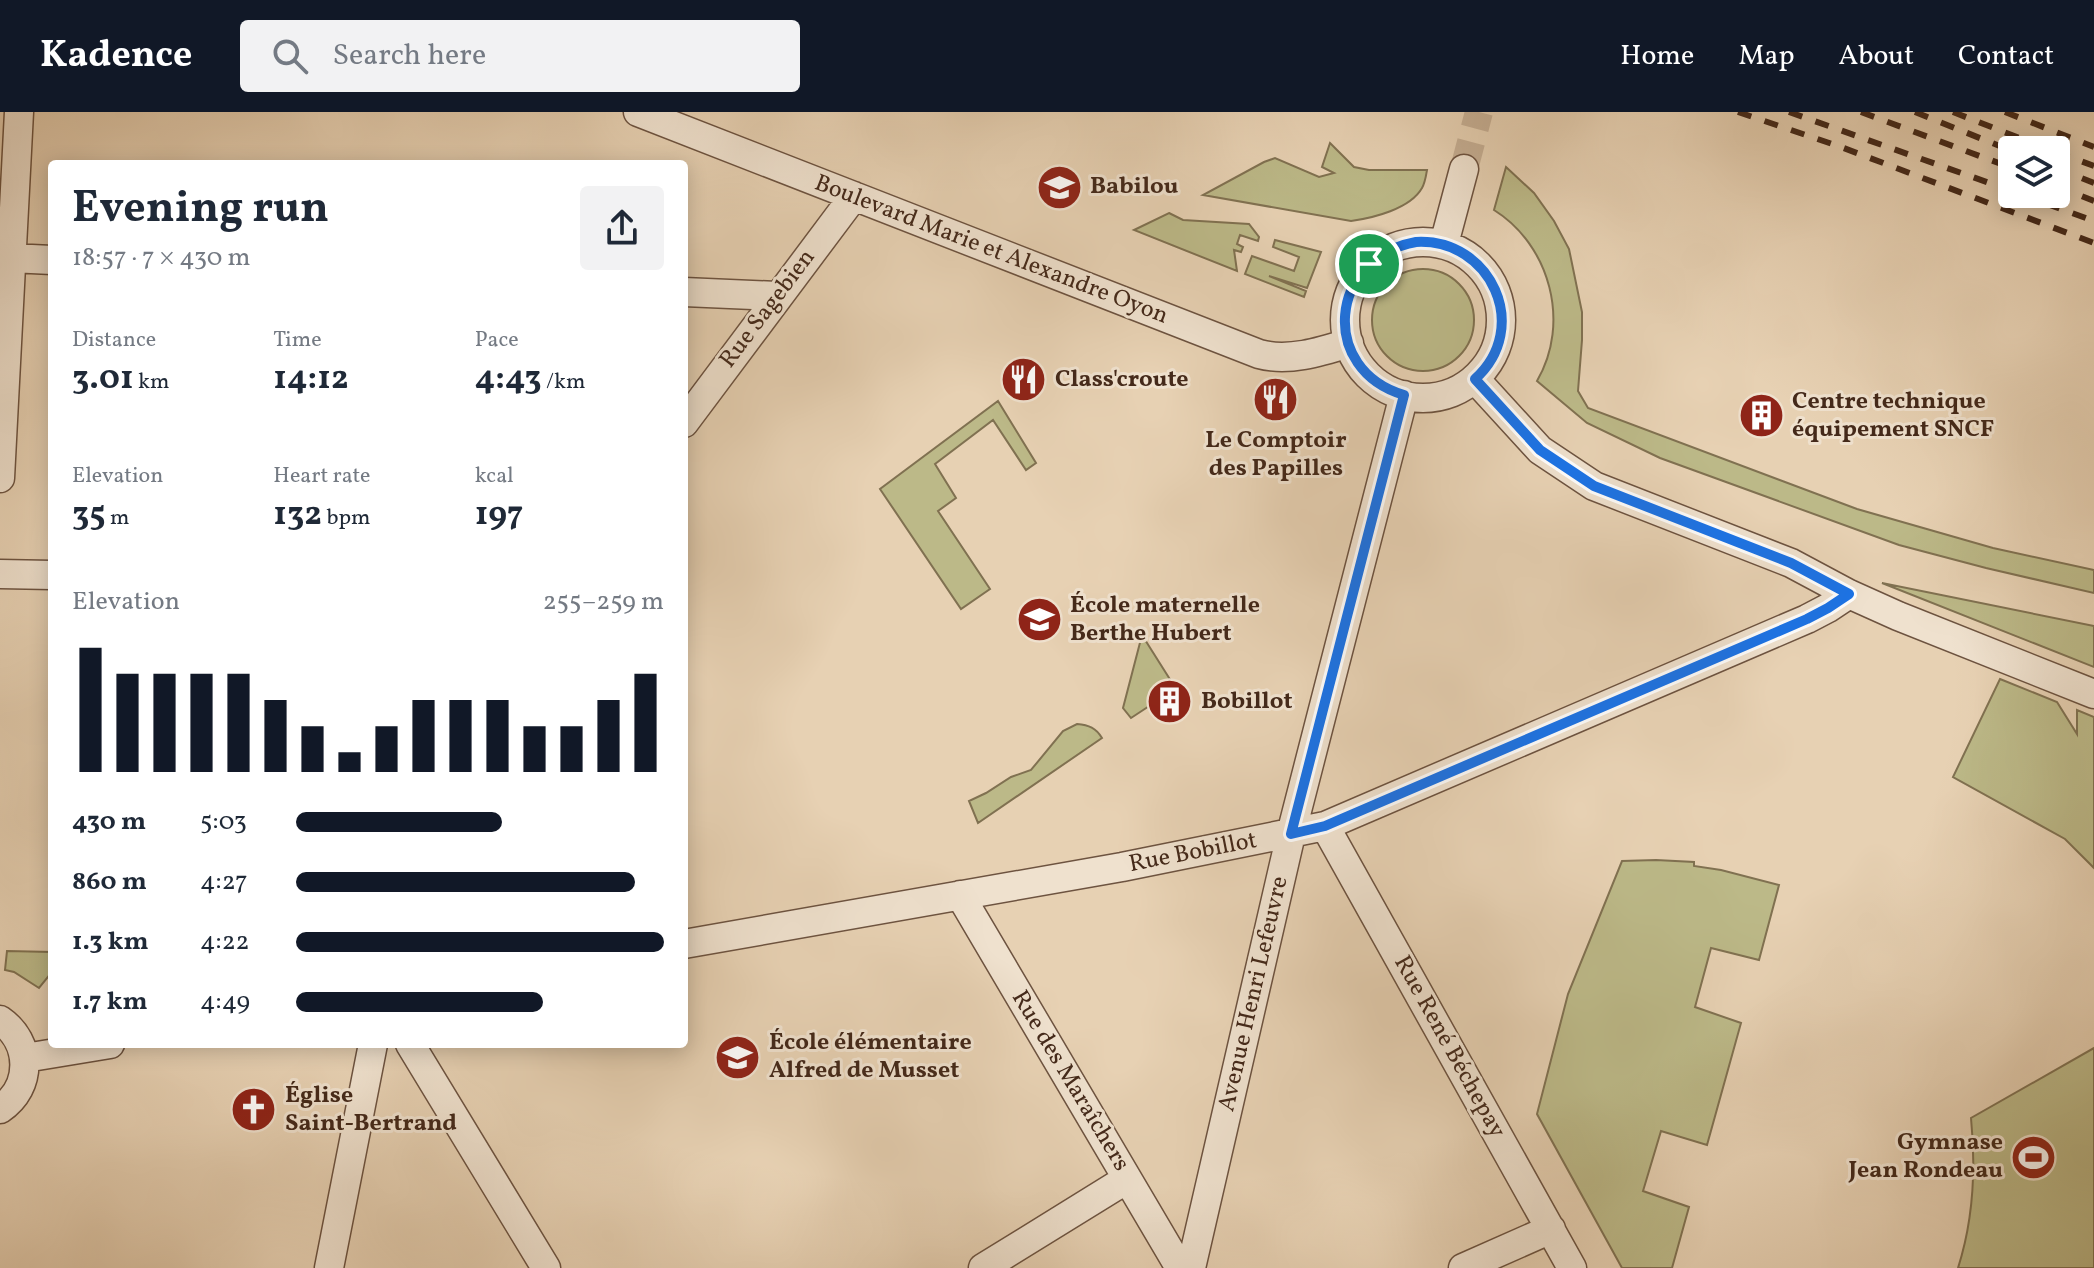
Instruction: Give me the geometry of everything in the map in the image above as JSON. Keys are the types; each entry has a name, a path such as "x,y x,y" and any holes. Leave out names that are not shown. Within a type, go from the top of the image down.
{"street":[{"path":"0,478 19,112"},
{"name":"Boulevard Marie et Alexandre Oyon","path":"638,112 1259,354 1277,358 1323,351 1349,343"},
{"path":"1444,244 1464,169"},
{"name":"Rue Sagebien","path":"688,418 854,196"},
{"path":"1426,242 1444,244 1462,252 1492,282 1499,300 1501,321 1498,341 1491,360 1475,379 1460,388 1423,398 1404,395 1384,387 1368,375 1353,354 1345,319 1347,303 1353,285 1369,264 1388,250 1426,242"},
{"path":"11,258 48,260"},
{"path":"688,292 777,296"},
{"path":"1475,379 1540,450 1594,486 1791,563 1898,616 2094,694"},
{"name":"Avenue Henri Lefeuvre","path":"1191,1268 1291,834 1404,395"},
{"path":"0,574 48,575"},
{"name":"Rue Bobillot","path":"688,943 1122,867 1325,826 1807,619 1849,594"},
{"name":"Rue René Béchepay","path":"1325,826 1572,1268"},
{"name":"Rue des Maraîchers","path":"960,895 1180,1268"},
{"path":"0,1020 17,1035 25,1058 17,1093 0,1109"},
{"path":"25,1058 86,1048"},
{"path":"329,1268 372,1048"},
{"path":"412,1048 546,1268"},
{"path":"983,1268 1127,1179"},
{"path":"1463,1268 1551,1229"}],"shaded area":[{"path":"1330,143 1354,167 1427,170 1423,186 1400,207 1351,221 1203,195 1275,158 1319,177 1334,173 1322,167"},
{"path":"1506,167 1534,193 1569,249 1582,312 1578,391 1588,408 1857,509 1993,548 2094,570 2094,593 1899,545 1660,458 1587,423 1537,381 1547,358 1553,311 1541,264 1529,243 1494,210"},
{"path":"1169,213 1183,220 1249,224 1259,237 1258,241 1240,235 1237,244 1243,247 1241,252 1234,250 1237,271 1134,230"},
{"path":"1275,240 1321,252 1307,288 1269,276 1306,291 1304,297 1245,274 1252,256 1294,271 1299,257 1273,247"},
{"path":"1423,269 1442,273 1459,284 1470,301 1474,320 1470,339 1459,356 1442,367 1423,371 1404,367 1387,356 1376,339 1372,320 1376,301 1387,284 1404,273"},
{"path":"998,401 1036,463 1026,470 993,420 935,464 956,498 938,511 990,589 961,609 880,489"},
{"path":"1882,583 2094,626 2094,667"},
{"path":"1142,635 1171,681 1167,684 1172,691 1131,718 1123,708"},
{"path":"2000,679 2057,702 2077,734 2077,710 2094,717 2094,868 2065,839 1953,777"},
{"path":"1077,724 1092,728 1102,738 978,823 969,801 1011,777 1031,770 1063,731"},
{"path":"1622,861 1694,862 1694,866 1779,885 1759,960 1711,948 1695,1007 1741,1023 1707,1145 1661,1131 1643,1191 1689,1207 1672,1268 1622,1268 1537,1114 1568,994"},
{"path":"7,951 48,952 48,977 39,988 14,972 5,970"},
{"name":"Gymnase Jean Rondeau","path":"2094,1048 2094,1268 1958,1268 1972,1193 1971,1118"}],"tunnel":[{"path":"1464,169 1479,112"}],"railway":[{"path":"1738,112 1841,147 2094,243"},
{"path":"1789,112 1998,186"},
{"path":"1861,112 1998,163"},
{"path":"1915,112 1998,145"},
{"path":"1953,112 2014,136"},
{"path":"2005,112 2094,147"},
{"path":"2070,157 2094,166"},
{"path":"2070,174 2094,183"},
{"path":"2070,192 2094,201"},
{"path":"2058,208 2094,221"}],"place":[{"name":"Babilou","path":"1059,187"},
{"name":"Class'croute","path":"1024,380"},
{"name":"Le Comptoir des Papilles","path":"1276,399"},
{"name":"Centre technique équipement SNCF","path":"1761,416"},
{"name":"École maternelle Berthe Hubert","path":"1039,620"},
{"name":"Bobillot","path":"1170,702"},
{"name":"École élémentaire Alfred de Musset","path":"738,1057"},
{"name":"Église Saint-Bertrand","path":"254,1110"},
{"name":"Gymnase Jean Rondeau","path":"2034,1157"}],"route":[{"path":"1416,242 1444,244 1470,257 1492,282 1501,311 1501,332 1495,350 1475,379 1540,450 1594,486 1791,563 1849,594 1807,619 1325,826 1291,834 1404,395 1384,387 1368,375 1359,365 1347,338 1347,303 1353,285 1369,264 1393,248 1416,242"}]}
